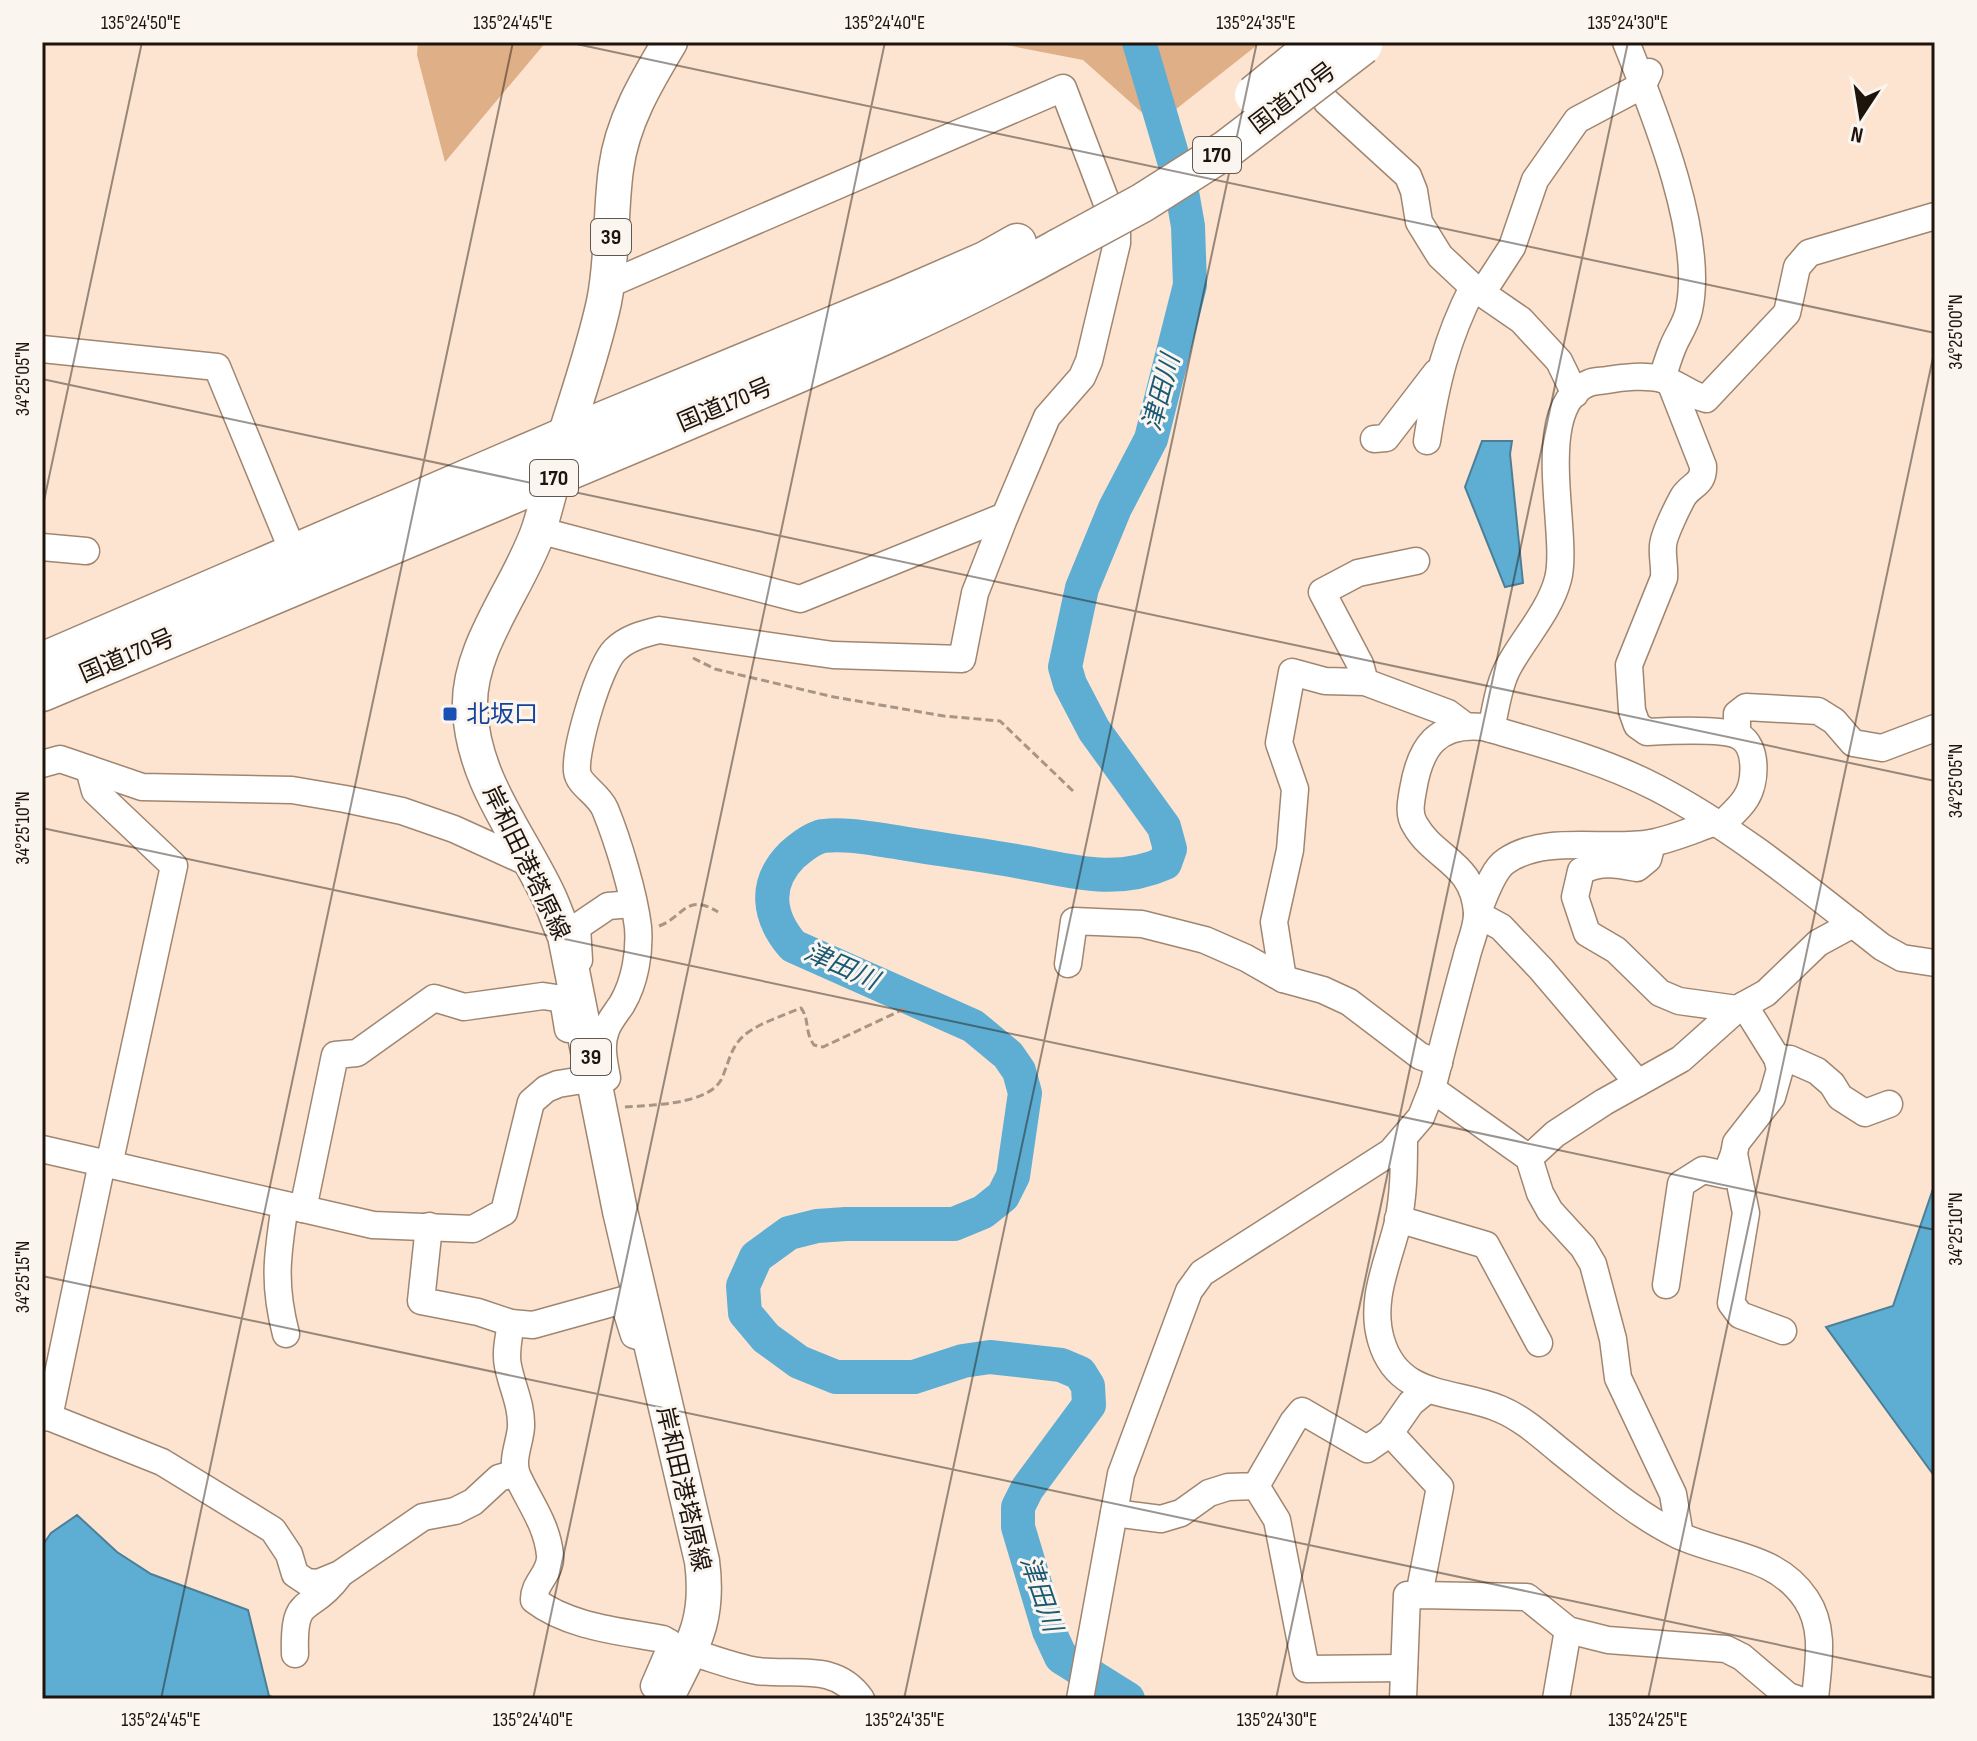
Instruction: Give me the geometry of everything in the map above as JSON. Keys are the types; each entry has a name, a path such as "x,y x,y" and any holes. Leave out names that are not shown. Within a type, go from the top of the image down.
{"highway":[{"name":"国道170号","path":"42,692 555,477 968,298 1131,180 1215,125 1319,42"},
{"name":"国道170号","path":"42,662 564,437 985,261 1142,203 1227,149 1365,43"}],"main road":[{"name":"岸和田港塔原線","path":"667,1696 690,1652 703,1614 704,1576 620,1211 598,1088 565,936 548,896 477,759 470,704 483,648 538,530 594,347 607,285 620,148 631,112 670,42"}],"street":[{"path":"1080,1699 1121,1474 1189,1291 1202,1273 1391,1152 1421,1117 1432,1089 1477,914 1503,862 1546,846 1606,847 1652,843 1718,824 1746,799 1751,785 1753,753 1737,734 1647,732 1637,725 1632,711 1629,665 1664,578 1666,564 1662,544 1684,495 1700,483 1703,466 1666,380 1673,347 1684,328 1692,285 1691,251 1684,211 1626,42"},
{"path":"1427,441 1441,367 1459,315 1512,247 1535,180 1577,120 1643,85 1651,69 1643,42"},
{"path":"286,1334 277,1299 277,1255 294,1207 335,1055 357,1053 434,998 464,1007 543,996 563,999 571,1050 610,1101 603,1047 606,1029 624,1001 632,980 638,932 605,808 577,773 590,706 606,663 614,651 633,637 659,630 833,655 962,659 975,593 1047,417 1082,377 1089,361 1117,243 1117,230 1063,88 607,285"},
{"path":"1327,102 1408,176 1419,222 1440,256 1477,290 1521,320 1540,339 1559,361 1575,394"},
{"path":"1491,729 1508,668 1557,583 1562,561 1554,467 1564,410 1575,394 1587,383 1666,380 1706,399 1787,313 1797,267 1809,253 1935,216"},
{"path":"42,349 217,367 294,554"},
{"path":"1374,439 1386,438 1441,367"},
{"path":"538,530 800,599 1005,516"},
{"path":"42,547 86,551"},
{"path":"1365,682 1360,664 1322,592 1358,573 1416,561"},
{"path":"1283,979 1274,922 1290,850 1295,789 1279,743 1292,672 1325,681 1365,682 1448,713 1464,725 1491,729 1607,766 1656,788 1752,846 1882,947 1902,958 1935,963"},
{"path":"1737,734 1737,714 1746,707 1818,711 1834,721 1853,743 1882,748 1935,728"},
{"path":"1464,725 1434,738 1422,755 1410,809 1413,823 1428,843 1453,861 1466,878 1477,914 1501,927 1638,1083"},
{"path":"42,764 60,759 142,787 292,790 359,802 402,811 454,829 531,864"},
{"path":"89,769 95,791 174,866 46,1418 162,1462 273,1530 284,1546 295,1574 307,1582 318,1583 340,1574 423,1517 455,1511 473,1502 499,1478 516,1473"},
{"path":"1652,843 1648,859 1637,868 1611,863 1595,864 1581,871 1575,897 1580,920 1587,933 1616,950 1660,993 1679,1001 1741,1007 1777,1058 1780,1069 1772,1097 1736,1143 1726,1175 1703,1170 1681,1184 1666,1285"},
{"path":"573,969 579,960 577,927 608,906 633,904"},
{"path":"1068,964 1074,921 1142,924 1205,940 1283,979 1323,990 1349,1002 1420,1056 1439,1063"},
{"path":"1529,1158 1555,1134 1681,1059 1741,1007 1766,993 1818,943 1853,924"},
{"path":"1777,1058 1790,1059 1817,1071 1832,1084 1840,1097 1865,1113 1889,1104"},
{"path":"42,1149 373,1225 473,1229 504,1212 531,1102 546,1089 558,1084 598,1088"},
{"path":"1432,1089 1529,1158 1540,1193 1550,1211 1583,1247 1593,1264 1613,1339 1618,1378 1673,1494 1680,1536"},
{"path":"1404,1137 1403,1193 1380,1285 1377,1312 1381,1340 1391,1361 1408,1379 1427,1390 1501,1409 1534,1430 1620,1499 1680,1536 1768,1564 1788,1578 1805,1597 1816,1618 1820,1638 1815,1699"},
{"path":"1734,1154 1746,1213 1731,1303 1740,1315 1783,1331"},
{"path":"1398,1219 1486,1245 1539,1343"},
{"path":"429,1226 421,1301 478,1312 511,1323 533,1325 623,1300 634,1335 649,1338"},
{"path":"511,1323 507,1364 521,1410 521,1431 514,1461 516,1473 541,1519 550,1555 550,1566 534,1593 534,1600 545,1609 596,1627 663,1639 670,1643 654,1686 667,1696"},
{"path":"1256,1486 1302,1411 1367,1449 1390,1433 1411,1403 1427,1390"},
{"path":"1390,1433 1440,1487 1419,1595"},
{"path":"1114,1513 1161,1519 1181,1513 1209,1493 1228,1487 1256,1486"},
{"path":"1256,1486 1277,1520 1306,1669 1404,1668"},
{"path":"295,1654 294,1627 298,1614 304,1605 329,1589 340,1574"},
{"path":"1403,1699 1407,1595 1527,1597 1568,1630 1608,1640 1726,1649 1742,1657 1788,1696 1797,1699"},
{"path":"1556,1699 1568,1630"},
{"path":"690,1652 754,1670 830,1674 854,1688 861,1699"}],"path":[{"path":"684,653 715,669 793,688 944,716 1000,721 1073,791"},
{"path":"638,932 666,924 688,906 705,904 718,912"},
{"path":"598,1088 675,1104 709,1091 722,1081 728,1056 749,1032 801,1008 806,1014 806,1034 814,1045 823,1047 906,1008"}],"shaded area":[{"path":"418,42 546,42 445,162 417,55"},
{"path":"991,42 1261,42 1156,125 1083,60"}],"water":[{"path":"1482,441 1512,441 1510,454 1523,583 1505,587 1465,487"},
{"path":"1935,1183 1935,1477 1826,1327 1893,1306"},
{"path":"77,1515 117,1552 151,1574 248,1610 269,1696 280,1699 42,1699 42,1546 51,1533"}],"waterway":[{"name":"津田川","path":"1128,1699 1061,1657 1049,1631 1018,1527 1018,1507 1027,1489 1089,1405 1088,1386 1080,1373 1061,1365 990,1357 963,1361 914,1377 836,1377 799,1362 766,1338 745,1313 743,1286 756,1257 789,1233 817,1226 846,1224 954,1224 983,1212 1003,1196 1013,1176 1025,1093 1019,1071 1008,1055 973,1026 793,946 778,924 772,900 776,877 792,855 819,837 851,836 1073,872 1109,875 1128,874 1165,863 1170,849 1164,827 1094,730 1070,684 1065,667 1082,588 1115,508 1151,439 1190,285 1188,226 1180,181 1139,42"}],"place":[{"name":"北坂口","path":"450,714"}]}
